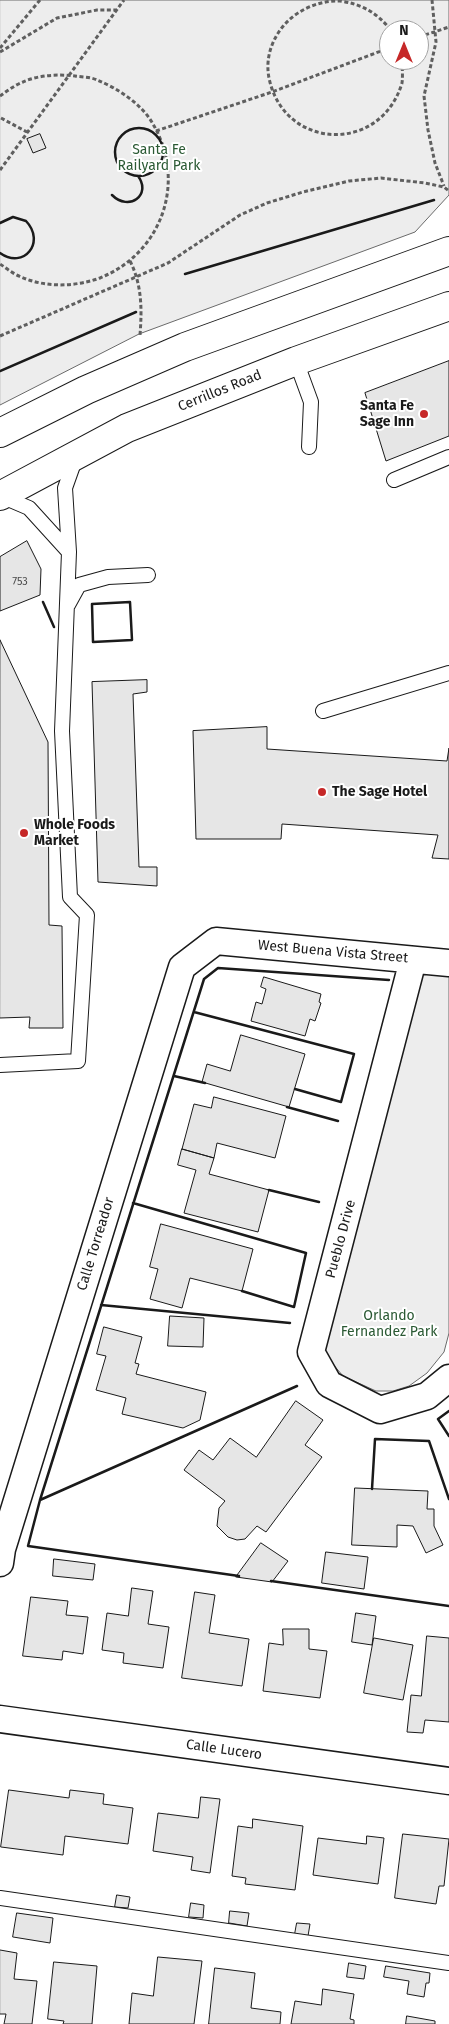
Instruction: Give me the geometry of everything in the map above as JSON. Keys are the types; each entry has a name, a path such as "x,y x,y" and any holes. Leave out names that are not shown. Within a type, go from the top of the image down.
{"main road":[{"path":"416,264 449,232"},
{"path":"0,433 86,390 185,347 449,252"},
{"name":"Cerrillos Road","path":"1,496 127,428 296,361 449,306"}],"street":[{"name":"West Buena Vista Street","path":"216,941 449,963"},
{"name":"Calle Torreador","path":"0,1563 2,1549 182,967 216,941"},
{"name":"Pueblo Drive","path":"413,960 311,1352 329,1384 380,1410 427,1396 449,1378"},
{"name":"Calle Lucero","path":"0,1719 449,1781"}],"lane":[{"path":"296,361 311,402 309,447"},
{"path":"0,1065 78,1061 87,915 70,897 62,731 69,552 65,488 77,455"},
{"path":"394,480 449,457"},
{"path":"1,496 29,508 69,552"},
{"path":"67,608 79,585 108,578 148,575"},
{"path":"323,711 449,673"},
{"path":"0,1898 449,1963"}],"path":[{"path":"0,50 40,0"},
{"path":"0,170 124,0"},
{"path":"383,20 361,5 337,0 314,4 294,15 279,30 270,50 268,70 272,92 282,110 298,124 317,133 339,135 359,131 378,120 393,103 402,81 402,70"},
{"path":"432,0 436,42 424,96 428,130 435,163 444,187"},
{"path":"0,50 57,18 97,10 117,10"},
{"path":"429,33 449,27"},
{"path":"156,131 272,92 379,52"},
{"path":"0,96 23,81 59,74 96,79 128,96 153,123 167,157 169,190 160,222 142,250 116,271 85,284 51,285 19,276 0,264"},
{"path":"0,118 27,132"},
{"path":"0,336 168,263 240,214 267,203 349,181 380,178 444,187 449,191"},
{"path":"130,261 138,277 142,308 139,341"}],"green space":[{"name":"Santa Fe Railyard Park","path":"0,0 449,0 449,195 415,232 139,334 0,405"},
{"name":"Orlando Fernandez Park","path":"419,970 449,973 449,1333 444,1352 427,1373 409,1386 393,1391 376,1391 343,1376 320,1349"}],"building":[{"path":"40,134 46,148 33,153 27,139"},
{"path":"449,361 449,436 386,461 365,393"},
{"path":"27,541 41,569 40,595 0,611 0,557"},
{"name":"Whole Foods Market","path":"0,640 48,742 49,925 62,926 63,1028 29,1028 30,1017 0,1018"},
{"path":"147,680 147,692 133,694 139,867 157,867 157,886 98,882 92,682"},
{"name":"The Sage Hotel","path":"267,727 267,749 447,761 449,748 449,859 432,858 438,835 282,824 281,839 196,839 193,731"},
{"path":"264,977 321,994 319,1002 321,1003 315,1021 310,1019 305,1036 251,1021 256,1002 262,1004 266,989 261,987"},
{"path":"241,1035 305,1054 289,1107 202,1082 207,1064 230,1071"},
{"path":"214,1097 286,1116 275,1158 217,1143 214,1158 182,1149 194,1104 211,1108"},
{"path":"182,1149 214,1158 209,1174 269,1190 258,1232 184,1213 196,1170 178,1165"},
{"path":"161,1224 253,1249 242,1291 190,1278 182,1308 150,1299 158,1269 150,1267"},
{"path":"170,1316 204,1318 203,1347 168,1346"},
{"path":"104,1327 142,1337 135,1363 139,1364 136,1374 206,1392 200,1420 183,1428 122,1414 126,1398 96,1390 106,1356 97,1354"},
{"path":"296,1401 323,1420 305,1445 322,1457 266,1532 257,1526 245,1539 237,1540 228,1537 217,1526 219,1508 225,1501 184,1470 199,1450 213,1460 230,1438 256,1457"},
{"path":"355,1488 428,1491 427,1509 434,1509 434,1526 443,1545 426,1553 413,1526 397,1525 397,1547 352,1545"},
{"path":"261,1543 288,1561 272,1582 236,1577"},
{"path":"326,1552 368,1557 364,1589 322,1583"},
{"path":"54,1559 95,1564 93,1580 53,1576"},
{"path":"132,1588 153,1591 148,1624 169,1627 163,1668 123,1663 124,1653 102,1650 107,1613 128,1616"},
{"path":"195,1592 215,1595 209,1633 249,1639 242,1686 182,1678"},
{"path":"31,1597 68,1601 66,1615 88,1617 83,1654 63,1651 62,1660 23,1656"},
{"path":"356,1613 376,1616 372,1645 352,1642"},
{"path":"283,1629 309,1629 309,1649 327,1651 320,1698 263,1691 269,1643 283,1645"},
{"path":"427,1636 449,1638 449,1722 425,1720 423,1733 407,1732 411,1695 421,1696"},
{"path":"374,1638 413,1645 403,1700 364,1693"},
{"path":"9,1790 69,1798 70,1790 104,1794 103,1804 133,1808 128,1844 65,1836 63,1855 1,1847"},
{"path":"201,1797 220,1799 210,1873 191,1870 193,1857 153,1851 158,1813 198,1818"},
{"path":"253,1819 303,1826 295,1890 245,1884 246,1878 232,1876 238,1826 252,1828"},
{"path":"403,1834 449,1839 444,1886 439,1886 436,1904 395,1898"},
{"path":"367,1836 384,1838 378,1884 313,1875 318,1838 366,1844"},
{"path":"117,1895 130,1897 128,1908 115,1907"},
{"path":"191,1903 204,1905 203,1918 189,1917"},
{"path":"230,1911 249,1913 247,1926 229,1923"},
{"path":"17,1913 53,1918 50,1943 13,1937"},
{"path":"297,1923 310,1924 308,1936 295,1934"},
{"path":"0,1950 17,1953 14,1979 37,1981 32,2024 4,2024 6,2014 0,2014"},
{"path":"158,1957 202,1961 194,2024 129,2024 132,1993 153,1996"},
{"path":"54,1962 97,1966 92,2024 63,2024 64,2021 48,2019"},
{"path":"349,1963 366,1966 364,1979 347,1977"},
{"path":"386,1966 430,1973 424,1997 407,1994 409,1981 384,1977"},
{"path":"215,1968 255,1973 251,2008 281,2012 280,2024 209,2024"},
{"path":"323,1989 354,1994 350,2019 354,2020 354,2024 291,2024 295,2001 321,2005"},
{"path":"407,2016 435,2021 435,2024 406,2024"}],"wall":[{"path":"139,128 148,130 156,135 161,143 163,152 161,161 156,169 148,174 139,176 130,174 122,169 117,161 115,152 117,143 122,135 130,130 139,128"},
{"path":"112,195 125,202 137,199 142,189 142,183 138,176"},
{"path":"185,274 434,200"},
{"path":"0,223 13,217 26,221 32,229 34,237 33,245 24,256 17,258 0,253"},
{"path":"0,371 136,312"},
{"path":"43,602 54,627"},
{"path":"130,602 132,640 93,642 92,604 130,602"},
{"path":"40,1500 204,979 218,968 389,980"},
{"path":"194,1012 354,1054 341,1102 295,1089"},
{"path":"174,1076 205,1083"},
{"path":"287,1107 338,1121"},
{"path":"269,1190 319,1202"},
{"path":"133,1203 306,1253 294,1307 242,1291"},
{"path":"101,1305 290,1323"},
{"path":"239,1576 28,1546 40,1500 297,1386"},
{"path":"449,1411 438,1419 449,1436"},
{"path":"372,1489 375,1439 429,1441 449,1499"},
{"path":"271,1581 449,1606"}],"place":[{"name":"Santa Fe Sage Inn","path":"424,414"},
{"name":"The Sage Hotel","path":"322,792"},
{"name":"Whole Foods Market","path":"24,833"}]}
